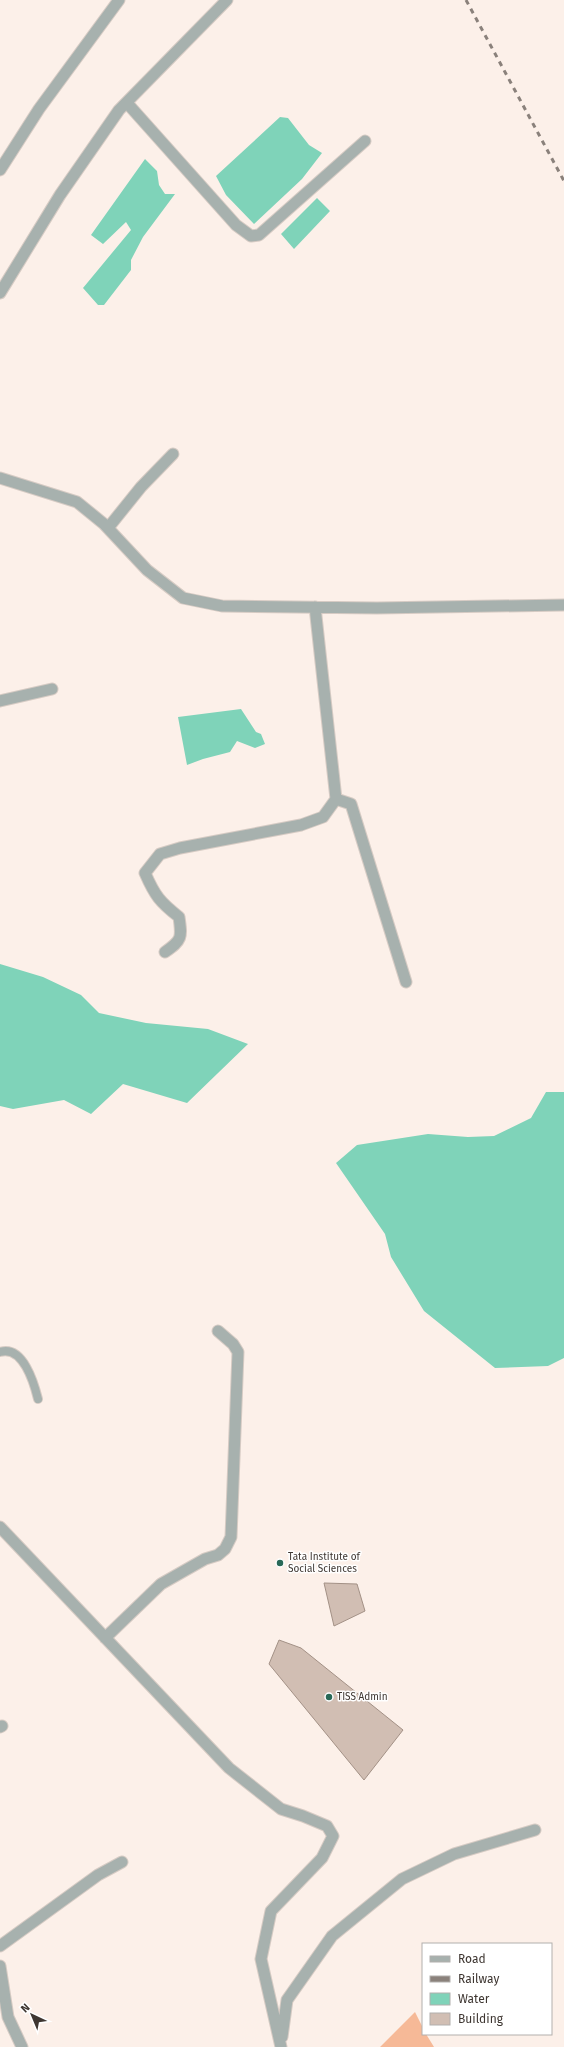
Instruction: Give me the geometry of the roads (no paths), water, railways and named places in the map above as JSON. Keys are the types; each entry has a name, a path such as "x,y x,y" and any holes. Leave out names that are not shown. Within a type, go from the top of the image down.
{"street":[{"path":"0,170 39,109 119,0"},
{"path":"0,293 60,195 119,110 227,0"},
{"path":"127,103 236,226 252,236 259,236 365,140"},
{"path":"108,528 141,487 173,454"},
{"path":"0,478 77,502 108,528 146,570 183,598 222,606 315,608 564,605"},
{"path":"165,952 178,943 182,934 179,917 161,903 152,888 146,873 160,854 180,848 301,825 323,817 336,799 315,608"},
{"path":"0,701 52,689"},
{"path":"336,799 351,804 406,982"},
{"path":"105,1638 161,1584 205,1559 218,1556 225,1549 231,1537 238,1352 233,1344 218,1331"},
{"path":"0,1527 229,1768 281,1808 327,1826 331,1830 333,1836 322,1858 271,1911 261,1959 281,2046"},
{"path":"281,2046 287,2000 332,1936 402,1879 454,1854 535,1830"},
{"path":"0,1946 98,1875 122,1862"},
{"path":"0,1966 8,2017 22,2047"}],"lane":[{"path":"0,1352 6,1350 14,1353 23,1362 35,1385 38,1400"}],"water":[{"path":"280,117 288,118 309,145 322,153 302,179 254,224 226,195 216,176"},
{"path":"145,159 157,171 159,185 165,194 175,194 143,237 131,260 131,270 104,305 98,305 83,288 131,230 126,222 103,244 91,235"},
{"path":"317,198 330,211 294,249 281,234"},
{"path":"241,709 256,732 261,734 265,744 255,748 237,741 230,752 187,765 178,717"},
{"path":"0,964 43,977 81,995 99,1013 146,1023 208,1029 248,1044 187,1103 123,1084 91,1114 64,1100 13,1109 0,1106"},
{"path":"546,1092 564,1092 564,1358 548,1366 495,1368 424,1311 391,1257 385,1234 336,1163 357,1145 428,1134 468,1137 494,1136 531,1118"}],"railway":[{"path":"466,0 564,181"}],"place":[{"name":"Tata Institute of Social Sciences","path":"280,1563"},
{"name":"TISS Admin","path":"329,1697"}]}
